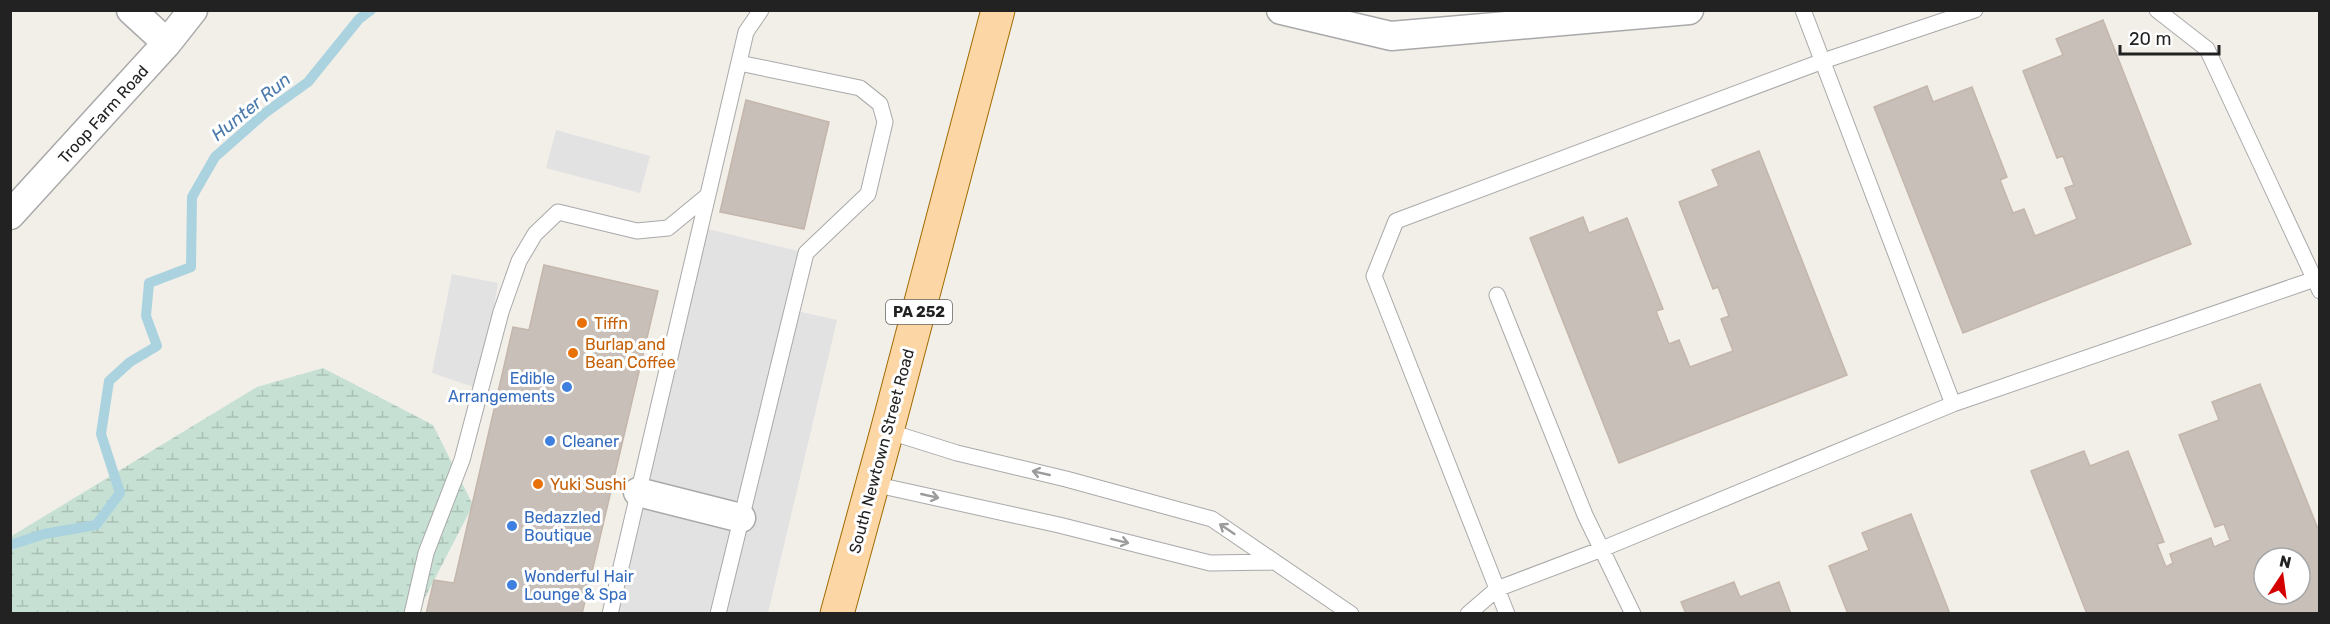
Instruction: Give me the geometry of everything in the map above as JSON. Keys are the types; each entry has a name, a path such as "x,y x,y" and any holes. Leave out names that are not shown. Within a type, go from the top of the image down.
{"main road":[{"name":"South Newtown Street Road","path":"837,614 998,10"}],"street":[{"path":"131,10 166,43"},
{"name":"Troop Farm Road","path":"10,215 166,43 193,10"},
{"path":"1281,10 1391,36 1689,10"},
{"path":"638,492 741,518"}],"lane":[{"path":"610,614 746,32 761,10"},
{"path":"1803,10 1953,404"},
{"path":"1507,614 1374,276 1396,221 1823,61 1975,10"},
{"path":"1468,614 1497,589 1602,549 1953,404 2317,285 2207,49 2157,10"},
{"path":"718,614 806,253 868,194 885,122 880,104 860,88 739,63"},
{"path":"412,614 426,553 462,460 501,312 519,261 535,234 558,212 637,231 668,228 708,196"},
{"path":"1497,294 1585,515 1633,614"},
{"path":"887,431 957,453 1066,479 1212,519 1351,614"},
{"path":"873,484 1059,525 1210,563 1275,562"}],"green space":[{"path":"323,368 433,425 473,505 417,613 11,613 10,537 257,387"}],"shaded area":[{"path":"556,130 650,156 640,193 546,168"},
{"path":"700,227 806,253 792,310 837,320 768,613 610,614"},
{"path":"452,274 498,283 480,389 432,373"}],"building":[{"path":"2103,20 2191,244 1963,333 1874,107 1927,86 1933,102 1972,87 2007,177 2000,180 2013,213 2024,209 2035,236 2077,219 2065,188 2074,185 2063,156 2057,158 2023,71 2063,55 2056,39"},
{"path":"746,100 829,122 804,229 720,212"},
{"path":"1759,151 1847,375 1619,463 1530,238 1583,217 1589,233 1627,218 1663,309 1656,311 1669,344 1679,340 1690,367 1733,351 1721,319 1729,316 1718,287 1713,289 1679,202 1719,186 1712,170"},
{"path":"544,265 658,291 582,614 426,614 434,580 454,583 513,327 529,330"},
{"path":"2260,384 2320,534 2320,614 2087,614 2031,471 2084,451 2090,466 2128,451 2164,542 2157,544 2166,567 2173,563 2170,554 2211,538 2214,547 2230,540 2224,524 2215,527 2179,435 2219,420 2212,402"},
{"path":"1911,514 1950,614 1848,614 1829,566 1869,550 1862,533"},
{"path":"1734,582 1740,597 1779,582 1791,614 1686,614 1681,602"}],"waterway":[{"name":"Hunter Run","path":"10,545 44,534 96,525 120,493 101,434 109,381 130,362 157,346 146,316 149,283 191,267 192,197 215,157 265,113 308,82 359,19 371,10"}],"place":[{"name":"Tiffn","path":"582,323"},
{"name":"Burlap and Bean Coffee","path":"573,353"},
{"name":"Edible Arrangements","path":"567,387"},
{"name":"Cleaner","path":"550,441"},
{"name":"Yuki Sushi","path":"538,484"},
{"name":"Bedazzled Boutique","path":"512,526"},
{"name":"Wonderful Hair Lounge & Spa","path":"512,585"}]}
